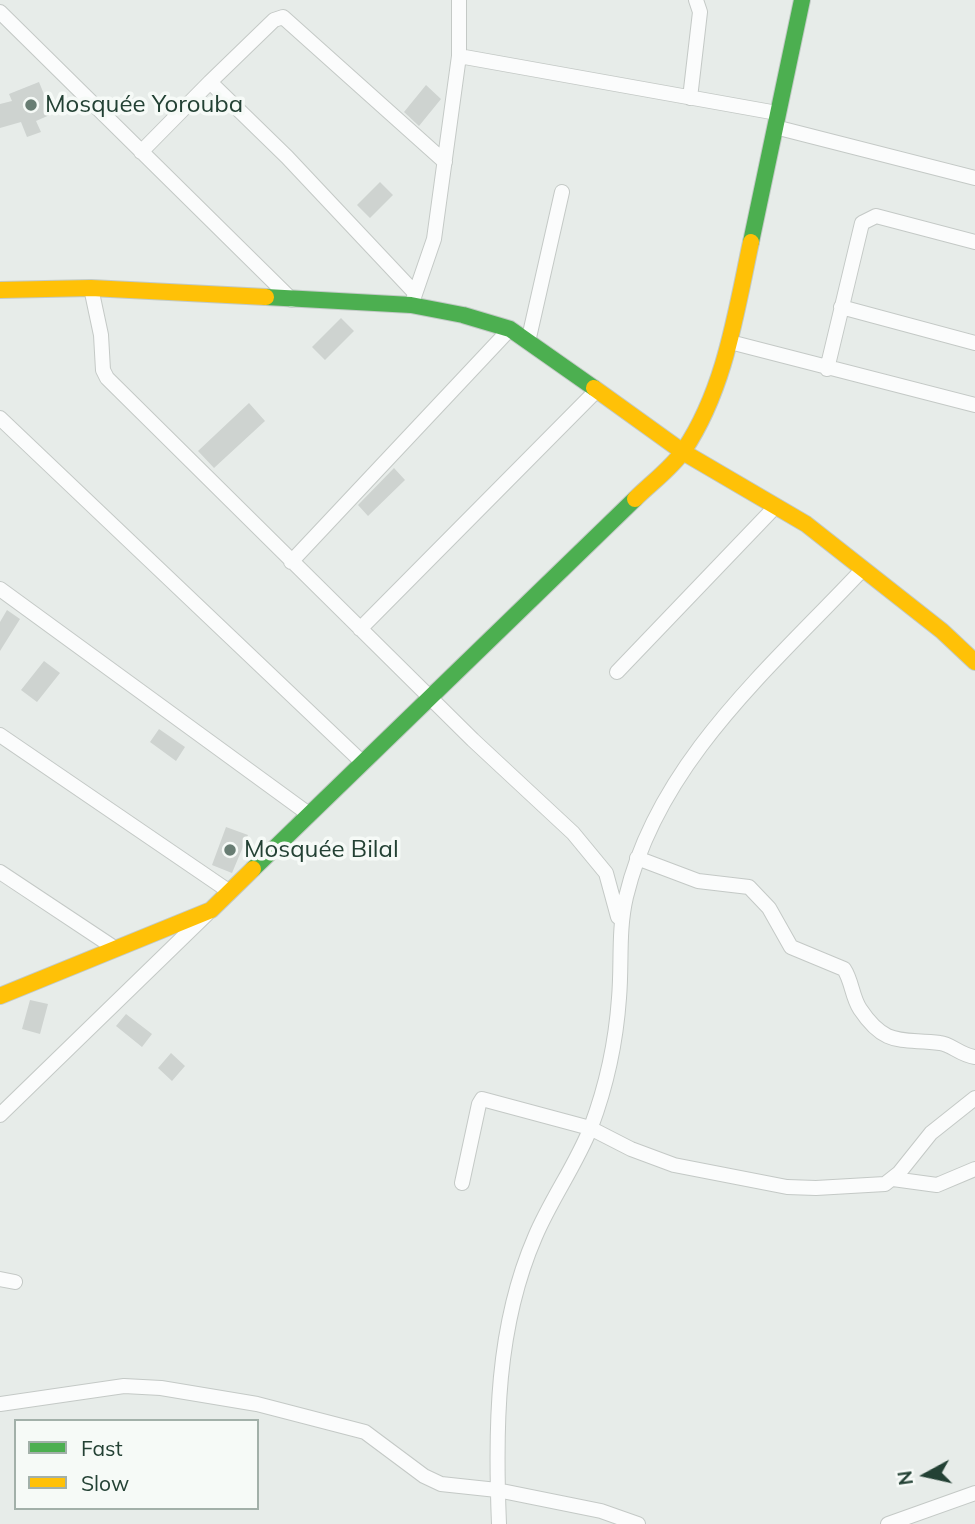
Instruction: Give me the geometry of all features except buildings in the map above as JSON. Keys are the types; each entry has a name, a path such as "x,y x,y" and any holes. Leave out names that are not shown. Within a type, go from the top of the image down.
{"street":[{"path":"413,299 434,239 459,57 459,0"},
{"path":"690,98 700,12 696,0"},
{"path":"0,1115 683,452 703,417 730,342 802,0"},
{"path":"0,12 292,300"},
{"path":"141,152 274,20 283,17 445,162"},
{"path":"459,57 690,98 975,178"},
{"path":"209,82 287,157 413,299"},
{"path":"528,342 562,192"},
{"path":"827,369 862,223 876,216 975,242"},
{"path":"91,288 101,335 103,370 107,378 291,562 594,856 611,885 620,928"},
{"path":"0,290 91,288 292,300 413,299 510,329 683,452 806,524 942,631 975,662"},
{"path":"841,307 975,343"},
{"path":"291,562 510,329"},
{"path":"730,342 975,405"},
{"path":"360,629 597,390"},
{"path":"0,418 363,763"},
{"path":"617,672 776,506"},
{"path":"499,1524 497,1490 500,1381 509,1312 535,1237 590,1128 610,1061 617,1020 620,928 637,858 661,804 701,743 862,570"},
{"path":"0,589 310,816"},
{"path":"0,735 230,892"},
{"path":"637,858 698,881 750,887 769,908 791,947 844,969 860,1010 885,1035 906,1043 944,1043 958,1054 975,1057"},
{"path":"0,872 116,949"},
{"path":"0,996 211,910"},
{"path":"462,1184 482,1100 590,1128 631,1149 674,1165 787,1187 878,1186 892,1179 930,1133 975,1098"},
{"path":"892,1179 937,1185 975,1169"},
{"path":"0,1279 15,1282"},
{"path":"0,1404 70,1396 96,1388 116,1386 161,1388 203,1394 312,1416 353,1428 383,1443 432,1481 454,1487 497,1490 601,1511 638,1524"},
{"path":"888,1524 975,1493"}],"traffic: fast":[{"path":"751,242 802,0"},
{"path":"266,297 411,305 463,315 510,329 594,388"},
{"path":"253,869 635,499"}],"traffic: slow":[{"path":"635,499 679,457 710,402 734,322 751,242"},
{"path":"0,290 91,288 266,297"},
{"path":"594,388 683,452 806,524 942,631 975,662"},
{"path":"0,996 211,910 253,869"}],"place":[{"name":"Mosquée Yorouba","path":"31,105"},
{"name":"Mosquée Bilal","path":"230,850"}]}
